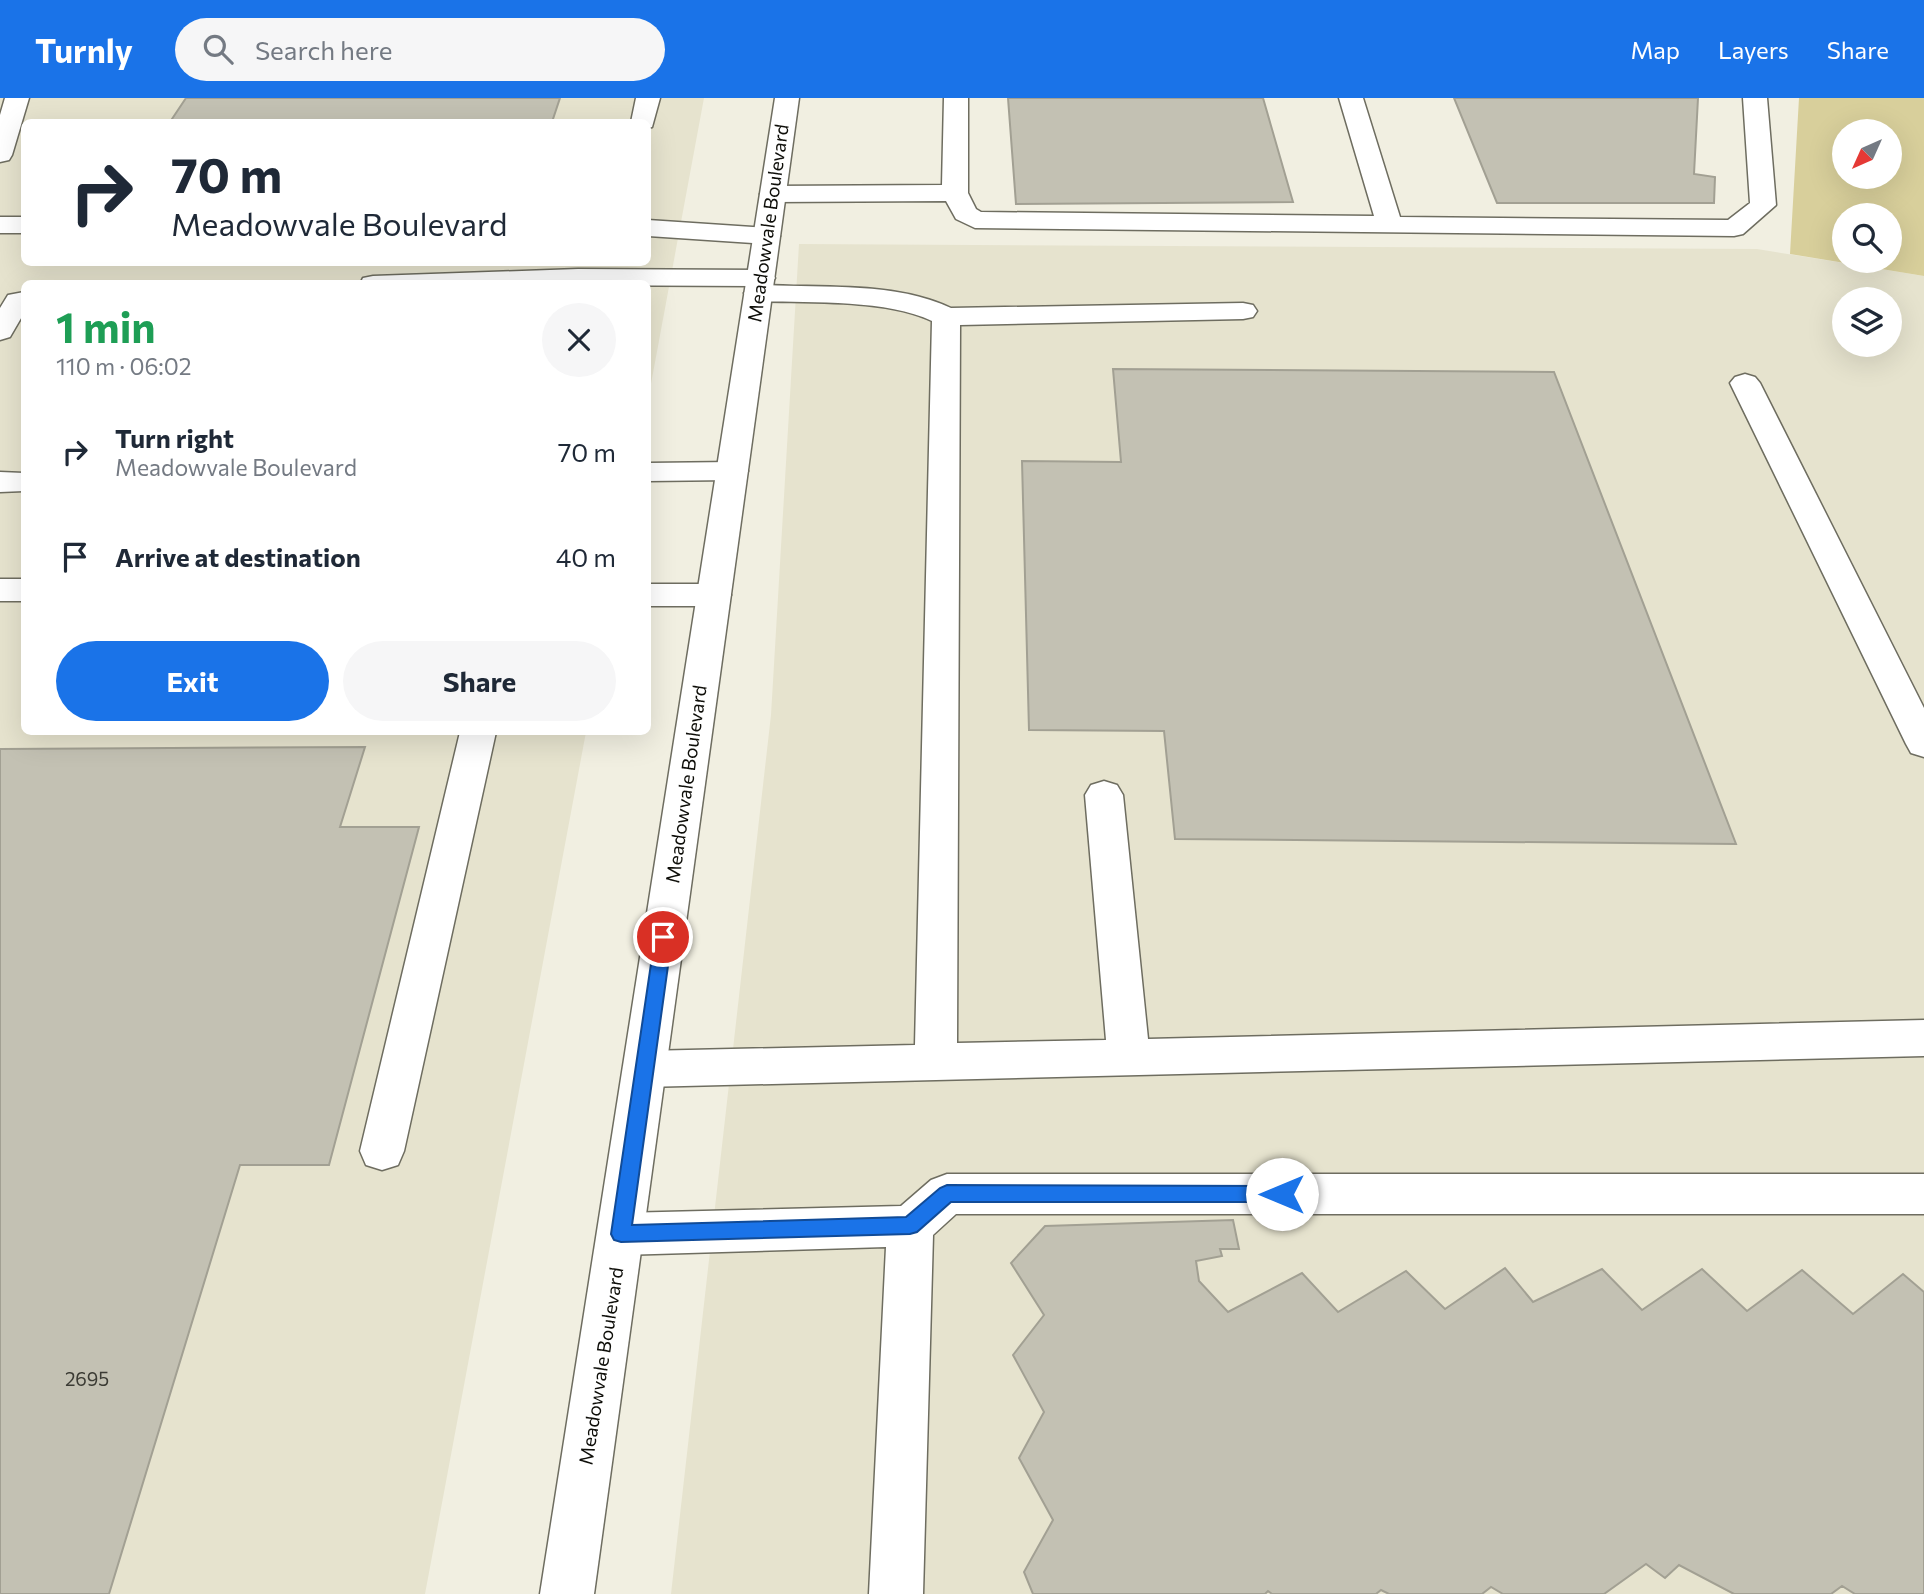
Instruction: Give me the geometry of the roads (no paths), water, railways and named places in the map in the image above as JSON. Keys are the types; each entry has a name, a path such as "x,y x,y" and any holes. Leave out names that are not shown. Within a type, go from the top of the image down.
{"main road":[{"path":"0,155 17,98"},
{"path":"643,119 648,98"},
{"name":"Meadowvale Boulevard","path":"567,1594 787,98"},
{"path":"956,98 956,193 965,212 975,220 1734,228 1763,205 1755,98"},
{"path":"1351,98 1389,224"},
{"path":"773,194 956,193"},
{"path":"0,225 21,225"},
{"path":"651,228 767,236"},
{"path":"651,282 759,285 919,304 946,317 1243,311"},
{"path":"0,331 18,301 21,300"},
{"path":"936,1062 946,317"},
{"path":"1745,383 1924,744"},
{"path":"651,472 732,471"},
{"path":"0,482 21,482"},
{"path":"0,590 21,590"},
{"path":"651,595 714,595"},
{"path":"382,1151 477,735"},
{"path":"1104,795 1129,1057"},
{"path":"644,1069 1924,1038"},
{"path":"621,1234 910,1226 947,1194 1924,1194"},
{"path":"895,1594 910,1226"}]}
